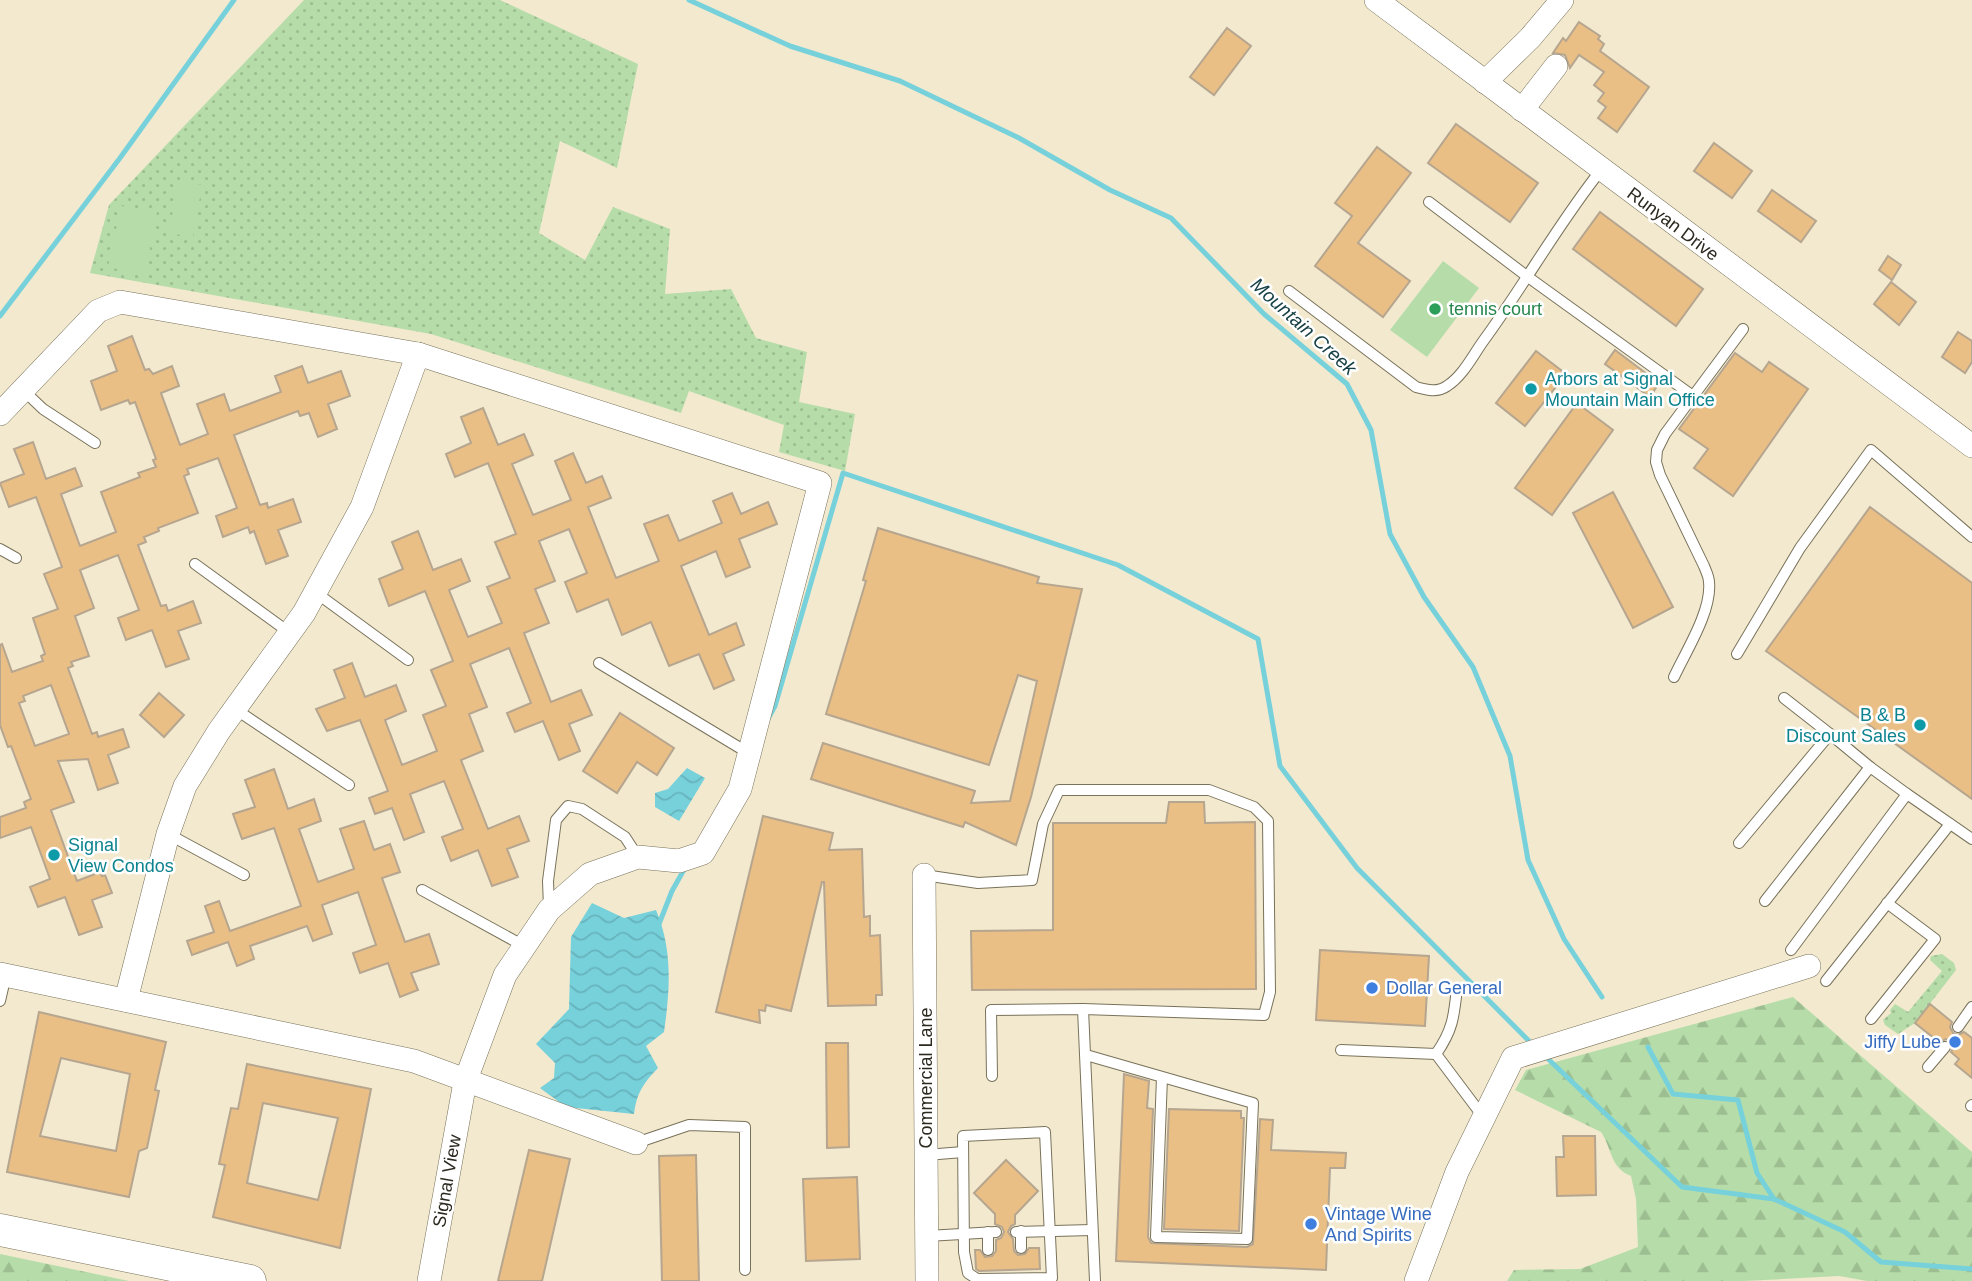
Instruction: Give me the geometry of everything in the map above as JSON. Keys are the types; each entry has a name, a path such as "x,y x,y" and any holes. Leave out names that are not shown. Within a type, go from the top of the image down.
{"main road":[{"path":"0,1230 250,1281"}],"street":[{"name":"Runyan Drive","path":"1376,0 1972,446"},
{"path":"1485,82 1530,38 1562,0"},
{"path":"1522,110 1556,66"},
{"path":"0,414 98,311 120,302 418,354 820,483 740,789 703,853 679,861 638,857"},
{"path":"126,1000 168,834 185,786 235,709 290,633 362,507 418,354"},
{"name":"Signal View","path":"429,1281 465,1082 505,975 549,910 590,874 638,857"},
{"name":"Commercial Lane","path":"924,876 927,1281"},
{"path":"3,974 414,1061 636,1143"},
{"path":"1416,1281 1457,1172 1513,1058 1817,974"}],"lane":[{"path":"1289,290 1416,387 1431,391 1445,388 1456,379 1528,277 1568,211 1601,170"},
{"path":"1429,202 1693,396"},
{"path":"1674,677 1708,600 1709,582 1704,566 1660,475 1656,462 1657,450 1665,435 1743,329"},
{"path":"22,389 43,409 95,443"},
{"path":"1737,654 1800,548 1871,450 1972,537"},
{"path":"0,549 16,558"},
{"path":"195,564 290,633"},
{"path":"315,593 408,660"},
{"path":"599,663 750,754"},
{"path":"1784,698 1870,767 1972,839"},
{"path":"235,709 349,785"},
{"path":"1739,843 1830,734"},
{"path":"1765,901 1870,767"},
{"path":"924,876 978,883 1032,880 1042,824 1059,790 1209,790 1254,807 1268,821 1270,992 1264,1015 1083,1009 991,1010 992,1076"},
{"path":"1791,950 1908,794"},
{"path":"549,910 548,881 556,820 568,806 582,809 625,838 638,857"},
{"path":"1817,974 1887,903 1950,824"},
{"path":"168,834 244,875"},
{"path":"422,890 524,946"},
{"path":"1871,1019 1935,939 1887,903"},
{"path":"0,1001 3,974"},
{"path":"1436,1054 1454,1022 1457,988"},
{"path":"1958,1027 1972,1007"},
{"path":"1083,1009 1095,1281"},
{"path":"1928,1067 1945,1047"},
{"path":"1340,1050 1436,1054"},
{"path":"1436,1054 1484,1118"},
{"path":"1086,1055 1252,1103 1247,1239 1156,1237 1162,1077"},
{"path":"636,1143 689,1125 745,1127 745,1270"},
{"path":"1045,1132 1050,1230 1052,1278 1022,1275 1006,1280 989,1275 977,1279 968,1273 964,1233 963,1136 1045,1132"},
{"path":"926,1155 963,1152"},
{"path":"1021,1248 1018,1231 1092,1230"},
{"path":"927,1236 992,1232 988,1250"}],"green space":[{"path":"304,0 500,0 638,64 617,168 560,141 539,233 585,260 613,207 670,229 665,294 731,289 756,338 807,352 799,402 855,414 845,471 779,452 784,425 689,391 681,413 431,334 90,273 109,205"},
{"path":"178,181 202,185 193,237 169,233"},
{"path":"121,206 157,212 145,275 108,267"},
{"name":"tennis court","path":"1443,261 1479,288 1427,357 1390,330"},
{"path":"1942,954 1954,963 1956,970 1915,1023 1898,1034 1885,1025 1883,1020 1891,1013 1890,1010 1895,1004 1908,1012 1942,971 1930,960 1931,956"},
{"path":"1793,997 1972,1152 1972,1281 1867,1281 1839,1276 1745,1281 1507,1281 1514,1270 1580,1269 1638,1247 1636,1199 1631,1176 1615,1163 1601,1132 1515,1090 1526,1070"},
{"path":"0,1254 129,1281 0,1281"}],"water":[{"path":"687,768 705,778 679,821 655,807 655,793 668,789"},
{"path":"592,903 624,918 656,910 668,955 669,985 664,1032 646,1046 658,1068 642,1089 634,1114 566,1107 540,1088 554,1078 555,1063 536,1044 569,1009 571,937"}],"building":[{"path":"1579,22 1600,36 1598,39 1604,44 1600,51 1649,87 1617,132 1598,118 1606,107 1598,101 1604,93 1594,85 1604,72 1579,55 1570,68 1565,55 1553,53 1563,38 1566,41"},
{"path":"1227,28 1251,46 1214,95 1190,77"},
{"path":"1456,124 1538,183 1510,222 1428,163"},
{"path":"1714,143 1752,171 1732,198 1694,171"},
{"path":"1377,147 1411,173 1358,243 1410,281 1383,317 1315,266 1352,216 1335,203"},
{"path":"1772,190 1816,221 1801,242 1758,211"},
{"path":"1600,212 1703,289 1676,326 1573,249"},
{"path":"1888,256 1901,265 1892,280 1879,270"},
{"path":"1891,282 1916,302 1899,325 1874,304"},
{"path":"1958,332 1972,341 1972,362 1965,373 1942,357"},
{"path":"132,336 145,370 149,369 153,374 172,366 179,386 161,393 180,445 208,434 197,404 224,394 230,411 281,392 275,376 302,366 308,383 341,371 350,396 328,404 337,429 318,437 309,413 300,416 298,411 234,435 260,505 267,503 268,508 293,499 301,522 278,530 288,556 266,564 254,531 250,533 248,527 223,537 216,516 237,508 218,458 187,469 189,474 184,476 198,513 158,528 159,531 144,537 146,542 138,545 161,606 166,605 168,611 193,601 201,623 178,631 189,659 166,667 152,630 126,640 118,618 139,610 118,555 80,570 94,608 75,616 89,656 71,662 73,666 68,668 92,734 97,732 98,737 123,729 129,747 108,755 118,783 98,790 88,759 58,761 74,802 51,810 77,881 100,872 102,876 105,875 112,893 92,900 102,927 79,935 65,897 38,907 30,887 50,879 31,827 0,838 0,817 26,808 24,802 31,799 0,725 0,645 2,644 12,672 43,661 41,656 45,654 33,618 58,609 44,574 62,567 36,497 9,507 0,483 24,474 14,449 33,442 46,479 75,468 82,486 61,494 80,546 116,532 101,492 140,477 138,473 156,467 153,460 156,459 135,402 130,404 128,400 101,410 91,381 117,371 108,346","holes":["51,685 69,734 35,746 19,703 25,701 23,696"]},
{"path":"1615,350 1659,383 1650,397 1605,364"},
{"name":"Arbors at Signal Mountain Main Office","path":"1536,351 1566,374 1525,426 1496,403"},
{"path":"1735,353 1762,372 1769,362 1808,389 1733,496 1694,468 1708,449 1679,429"},
{"path":"1577,403 1613,430 1552,515 1515,488"},
{"path":"483,408 498,445 524,434 533,455 512,464 533,515 571,500 555,461 573,453 586,483 602,476 611,498 588,507 616,578 659,561 644,524 668,515 679,541 722,523 713,501 732,493 741,514 768,502 777,524 739,539 750,567 726,577 716,551 681,566 709,635 736,623 744,645 723,654 734,680 714,689 699,654 669,666 651,622 622,635 608,599 577,612 565,582 587,573 569,529 539,541 555,581 535,589 549,623 524,633 551,702 581,690 592,715 569,724 580,751 559,760 543,721 515,732 507,713 531,703 509,648 470,664 487,707 469,714 483,751 461,760 488,829 519,816 529,841 507,849 518,877 492,886 478,850 451,861 442,837 463,829 444,781 410,794 424,832 404,840 392,808 375,814 369,798 388,791 360,720 327,731 316,709 345,698 334,670 352,663 365,697 396,685 406,711 385,720 402,765 437,751 423,715 446,706 431,670 453,661 425,591 389,606 379,579 403,569 392,542 418,531 433,570 461,559 470,581 449,590 468,637 502,623 487,587 510,578 495,542 516,534 488,463 455,477 446,454 471,443 461,417"},
{"path":"1613,492 1673,607 1633,628 1573,513"},
{"name":"B & B Discount Sales","path":"1870,507 1972,583 1972,799 1766,651"},
{"path":"878,528 1039,577 1037,583 1082,589 1031,797 1016,845 965,822 963,827 811,779 823,743 975,791 971,803 1010,801 1037,681 1018,675 989,765 826,714 866,581 863,580"},
{"path":"159,693 184,715 164,737 140,715"},
{"path":"620,713 674,748 657,775 637,762 617,793 583,771"},
{"path":"274,769 288,809 314,799 321,821 299,829 318,882 354,869 340,829 364,821 374,850 390,844 400,872 382,878 405,942 429,934 439,964 411,973 418,990 400,997 388,963 360,973 353,953 376,945 358,892 322,905 332,934 313,941 307,926 250,946 254,959 237,966 228,942 192,955 187,941 214,932 205,906 219,901 230,931 301,906 274,828 242,839 233,814 255,807 245,780"},
{"path":"1169,802 1204,802 1205,823 1255,822 1256,989 972,990 971,931 1053,930 1053,823 1166,823"},
{"path":"763,816 833,833 829,850 862,849 864,917 870,916 870,936 880,935 882,995 876,995 876,1005 828,1006 822,882 791,1011 766,1005 765,1011 759,1010 760,1023 716,1012"},
{"name":"Dollar General","path":"1320,950 1429,956 1425,1026 1316,1020"},
{"name":"Jiffy Lube","path":"1930,1004 1952,1022 1950,1027 1953,1033 1958,1035 1964,1032 1972,1038 1972,1078 1955,1064 1959,1059 1951,1052 1951,1042 1946,1039 1939,1042 1915,1023"},
{"path":"39,1012 166,1042 155,1090 159,1091 147,1148 139,1151 129,1197 7,1172","holes":["61,1058 130,1074 116,1151 40,1136"]},
{"path":"826,1043 848,1043 849,1147 827,1148"},
{"path":"247,1064 371,1089 340,1248 213,1217 225,1165 219,1164 231,1108 238,1109","holes":["263,1103 338,1118 318,1200 247,1183"]},
{"path":"1124,1074 1149,1081 1147,1108 1153,1109 1148,1237 1151,1243 1247,1247 1253,1244 1260,1119 1273,1120 1271,1150 1346,1153 1345,1168 1330,1168 1326,1270 1116,1261"},
{"path":"1169,1109 1241,1111 1241,1118 1244,1118 1239,1231 1164,1229"},
{"path":"1563,1136 1595,1136 1596,1195 1557,1196 1556,1157 1564,1157"},
{"path":"529,1150 570,1159 542,1281 498,1281"},
{"path":"696,1155 699,1281 662,1281 659,1156"},
{"path":"1006,1160 1038,1191 1015,1215 1015,1224 1008,1232 1018,1255 1025,1254 1029,1248 1039,1248 1040,1269 979,1271 976,1269 975,1250 980,1250 985,1257 992,1256 996,1251 996,1240 1001,1238 1004,1232 1002,1227 995,1224 995,1214 974,1193"},
{"path":"857,1177 860,1259 806,1261 803,1179"}],"waterway":[{"path":"0,316 120,158 234,0"},
{"name":"Mountain Creek","path":"689,0 790,46 900,81 1019,138 1110,190 1171,218 1264,314 1347,384 1371,430 1390,534 1424,597 1473,667 1510,756 1528,860 1564,939 1602,997"},
{"path":"769,717 775,706 843,473 1118,565 1258,639 1280,766 1357,868 1532,1044"},
{"path":"659,924 672,891 686,866"},
{"path":"1648,1047 1673,1094 1738,1100 1757,1173 1774,1199"},
{"path":"1544,1055 1682,1187 1774,1199 1845,1232 1881,1262 1972,1269"}],"place":[{"name":"tennis court","path":"1435,309"},
{"name":"Arbors at Signal Mountain Main Office","path":"1531,389"},
{"name":"B & B Discount Sales","path":"1920,725"},
{"name":"Signal View Condos","path":"54,855"},
{"name":"Dollar General","path":"1372,988"},
{"name":"Jiffy Lube","path":"1955,1042"},
{"name":"Vintage Wine And Spirits","path":"1311,1224"}]}
